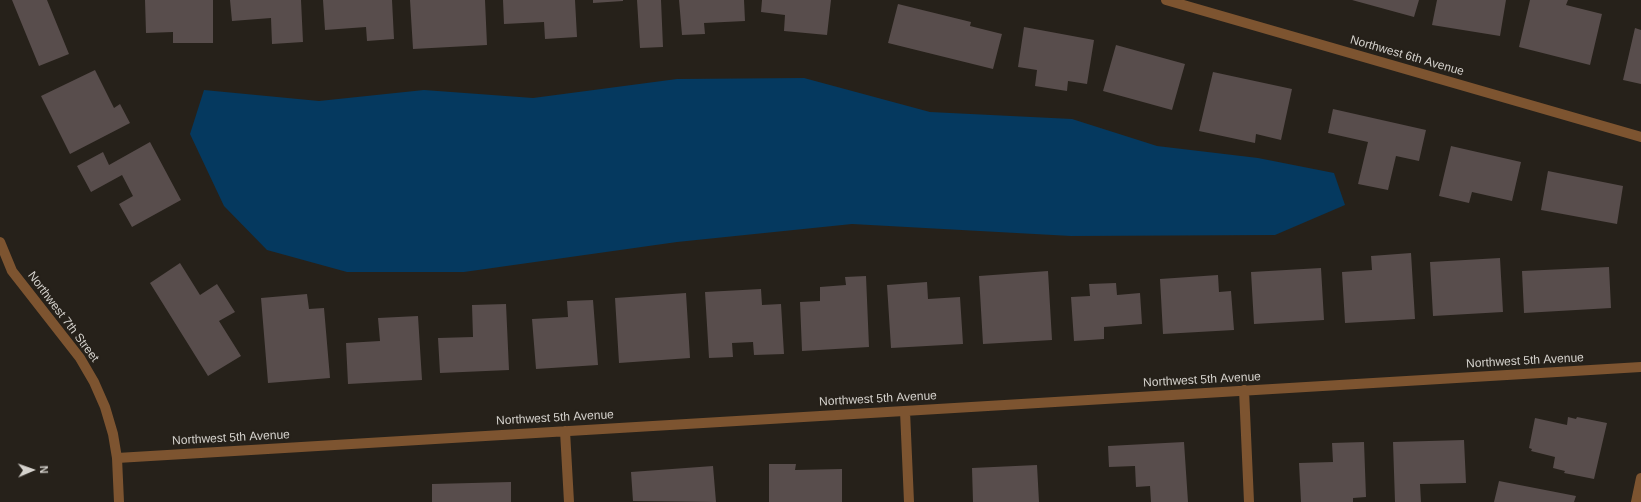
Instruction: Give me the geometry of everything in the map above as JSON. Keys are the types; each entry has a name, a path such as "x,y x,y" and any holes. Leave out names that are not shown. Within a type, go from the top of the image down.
{"street":[{"name":"Northwest 6th Avenue","path":"1166,0 1641,137"},
{"name":"Northwest 7th Street","path":"0,242 12,271 80,358 94,382 109,421 117,458 119,502"},
{"path":"0,266 12,271"},
{"name":"Northwest 5th Avenue","path":"117,458 1641,367"},
{"path":"1244,390 1249,502"},
{"path":"905,411 909,502"},
{"path":"565,431 568,502"},
{"path":"1636,502 1641,478"}],"water":[{"path":"804,78 930,112 1072,119 1157,146 1258,158 1334,173 1345,205 1275,235 1071,236 852,224 677,242 464,272 347,272 267,250 224,206 190,134 204,90 319,101 424,90 533,98 677,79"}],"building":[{"path":"12,0 47,0 69,54 39,66"},
{"path":"145,0 213,0 213,43 173,43 173,32 146,33"},
{"path":"230,0 301,0 303,42 272,44 271,18 232,21"},
{"path":"323,0 392,0 394,39 367,41 366,27 325,30"},
{"path":"410,0 485,0 487,45 413,49"},
{"path":"503,0 575,0 577,37 545,39 544,22 504,24"},
{"path":"593,0 623,0 623,1 593,3"},
{"path":"637,0 661,0 663,47 640,48"},
{"path":"679,0 744,0 745,21 704,23 705,34 682,35"},
{"path":"762,0 831,0 827,35 784,31 785,15 761,12"},
{"path":"1352,0 1419,0 1414,17"},
{"path":"1437,0 1506,0 1500,36 1432,25"},
{"path":"1530,0 1568,0 1566,5 1602,14 1590,65 1519,47"},
{"path":"898,4 971,22 970,26 1002,34 993,69 888,43"},
{"path":"1024,27 1094,40 1087,84 1068,81 1067,91 1035,86 1037,70 1018,67"},
{"path":"1635,28 1641,30 1641,84 1623,80"},
{"path":"1116,45 1185,64 1172,110 1103,91"},
{"path":"95,70 114,108 120,104 130,123 70,154 41,96"},
{"path":"1213,72 1292,89 1281,140 1256,134 1255,143 1199,131"},
{"path":"1333,109 1426,130 1419,161 1396,156 1388,190 1358,184 1368,142 1328,133"},
{"path":"150,142 181,200 132,227 119,204 133,196 122,175 91,192 77,166 103,152 109,165"},
{"path":"1451,146 1521,162 1512,201 1472,192 1469,203 1439,196"},
{"path":"1548,171 1623,186 1617,224 1541,210"},
{"path":"1411,253 1415,319 1345,323 1342,272 1372,270 1371,256"},
{"path":"1500,258 1503,312 1433,316 1430,262"},
{"path":"180,263 200,295 217,284 235,312 219,321 241,356 208,376 150,283"},
{"path":"1609,267 1611,308 1524,313 1522,271"},
{"path":"1321,268 1324,320 1254,324 1251,272"},
{"path":"1048,271 1052,340 983,344 979,276"},
{"path":"1218,275 1219,292 1231,291 1234,330 1163,334 1160,279"},
{"path":"866,276 869,347 802,351 800,302 820,301 820,287 846,285 845,277"},
{"path":"927,282 928,299 960,297 963,344 891,348 887,285"},
{"path":"1116,283 1117,295 1140,293 1142,324 1104,327 1104,339 1074,341 1071,297 1090,296 1089,284"},
{"path":"761,289 762,305 781,304 784,354 754,355 753,342 732,343 733,357 709,358 705,292"},
{"path":"686,293 690,358 619,363 615,298"},
{"path":"307,294 309,309 324,308 330,378 268,383 261,298"},
{"path":"593,300 598,365 536,369 532,319 568,317 567,301"},
{"path":"506,304 509,370 440,373 438,338 473,337 472,305"},
{"path":"418,316 422,380 348,384 346,343 380,341 378,318"},
{"path":"1568,417 1576,419 1577,417 1607,423 1594,479 1564,473 1565,471 1553,468 1555,457 1531,451 1532,449 1529,448 1535,418 1567,425"},
{"path":"1464,440 1466,483 1420,484 1421,502 1395,502 1393,442"},
{"path":"1184,442 1188,502 1151,502 1150,486 1136,487 1135,466 1109,467 1108,446"},
{"path":"1364,442 1366,497 1353,498 1353,502 1301,502 1299,463 1333,462 1332,443"},
{"path":"769,464 796,464 795,470 842,469 842,502 769,502"},
{"path":"1037,465 1039,502 973,502 972,468"},
{"path":"713,466 716,502 633,501 631,472"},
{"path":"1499,481 1576,496 1574,502 1494,502"},
{"path":"511,482 511,502 432,502 432,484"}]}
